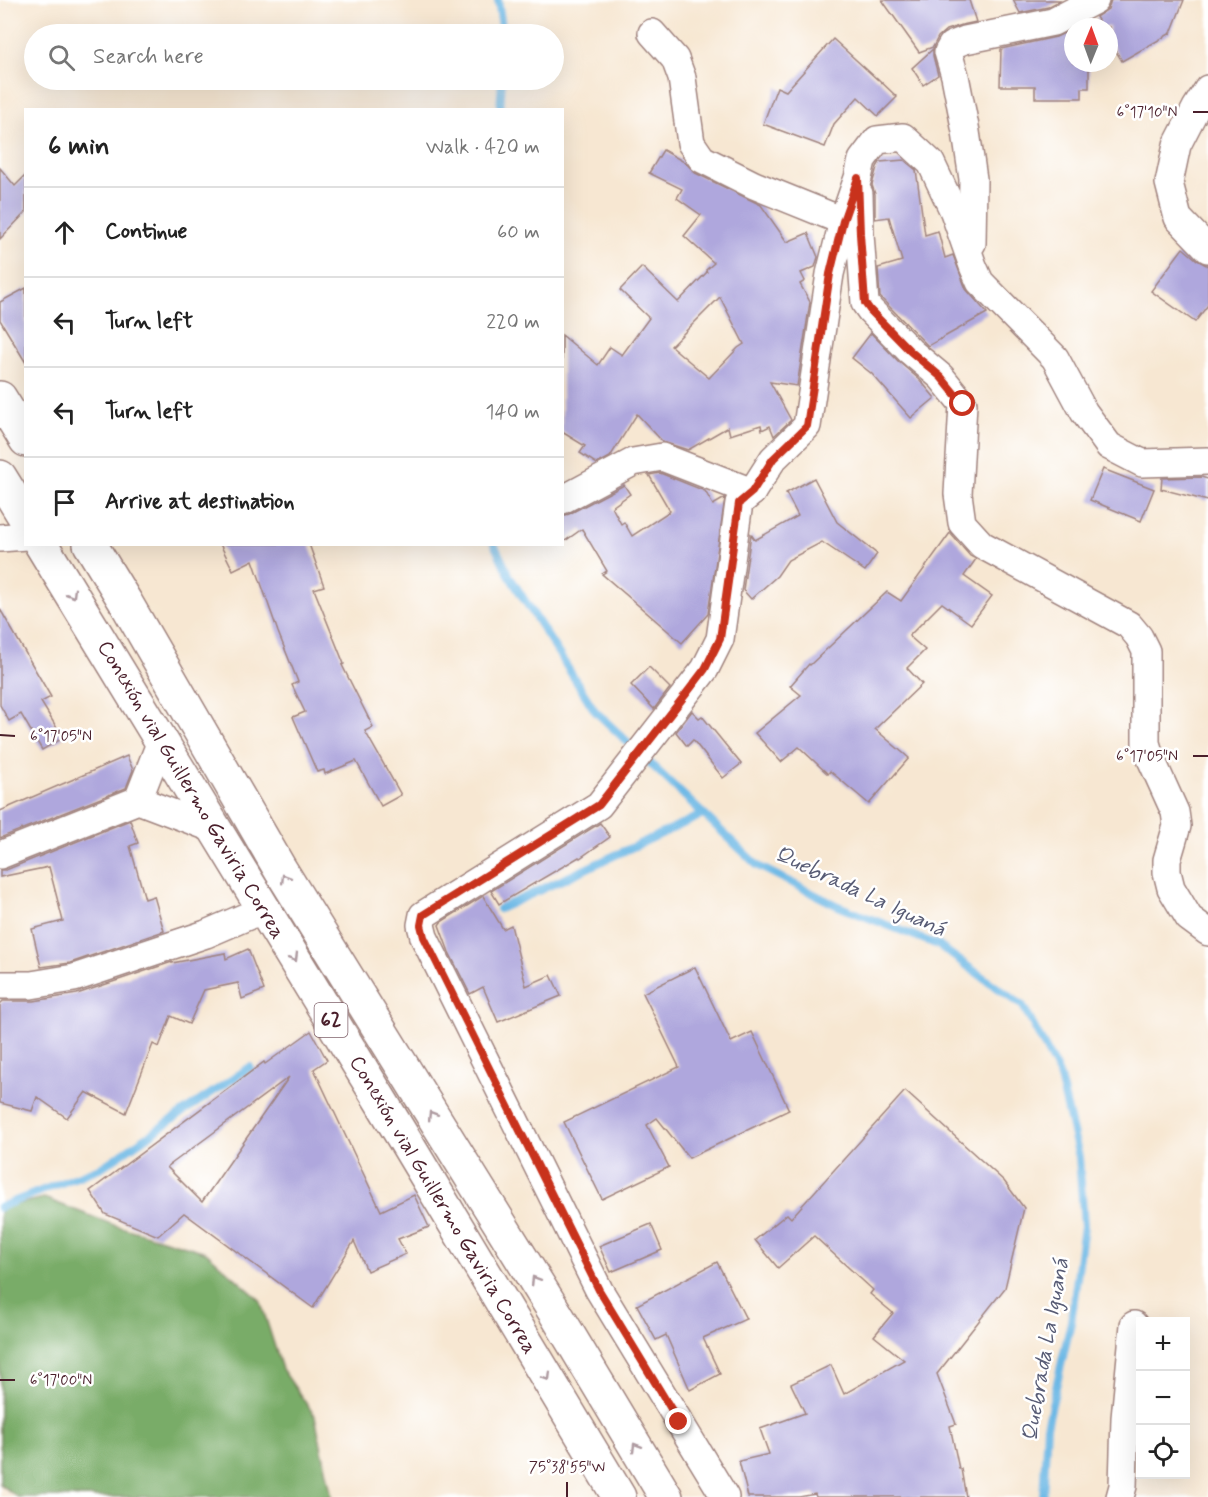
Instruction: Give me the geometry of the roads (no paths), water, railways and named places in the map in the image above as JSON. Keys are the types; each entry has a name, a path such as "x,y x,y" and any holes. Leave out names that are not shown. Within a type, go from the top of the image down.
{"highway":[{"path":"0,398 24,437"},
{"path":"0,477 24,516"},
{"name":"Conexión vial Guillermo Gaviria Correa","path":"42,546 619,1497"},
{"name":"Conexión vial Guillermo Gaviria Correa","path":"91,546 280,869 556,1314 666,1497"}],"street":[{"path":"973,266 973,179 964,121 948,52 952,45 965,40 1053,22 1092,1"},
{"path":"652,33 675,59 681,78 691,143 702,159 754,185 843,221"},
{"path":"1208,88 1177,145 1169,183 1178,218 1208,249"},
{"path":"725,1497 599,1290 424,937 421,925 423,915 599,805 705,669 720,639 739,503 752,492 773,459 807,426 830,274 843,221 862,160 877,140 903,137 931,163 954,212 980,282 1055,358 1084,412 1109,446 1142,463 1208,461"},
{"path":"858,178 865,303 910,351 941,377 963,404 958,494 962,523 982,545 1129,625 1139,636 1146,651 1146,743 1175,812 1177,826 1167,860 1167,872 1171,888 1189,918 1208,932"},
{"path":"564,499 633,462 662,458 752,492"},
{"path":"0,538 24,536"},
{"path":"138,800 161,741"},
{"path":"0,855 138,800 214,829"},
{"path":"0,985 31,985 74,978 207,934 264,909"},
{"path":"1120,1497 1123,1486 1125,1418 1134,1325"}],"waterway":[{"name":"Quebrada La Iguaná","path":"498,0 502,24"},
{"name":"Quebrada La Iguaná","path":"500,108 501,90"},
{"name":"Quebrada La Iguaná","path":"495,546 510,577 595,711 758,866 838,906 938,945 1023,1006 1059,1074 1079,1157 1084,1226 1071,1322 1047,1426 1043,1497"},
{"path":"499,909 704,814"},
{"path":"0,1207 102,1167 250,1067"}]}
